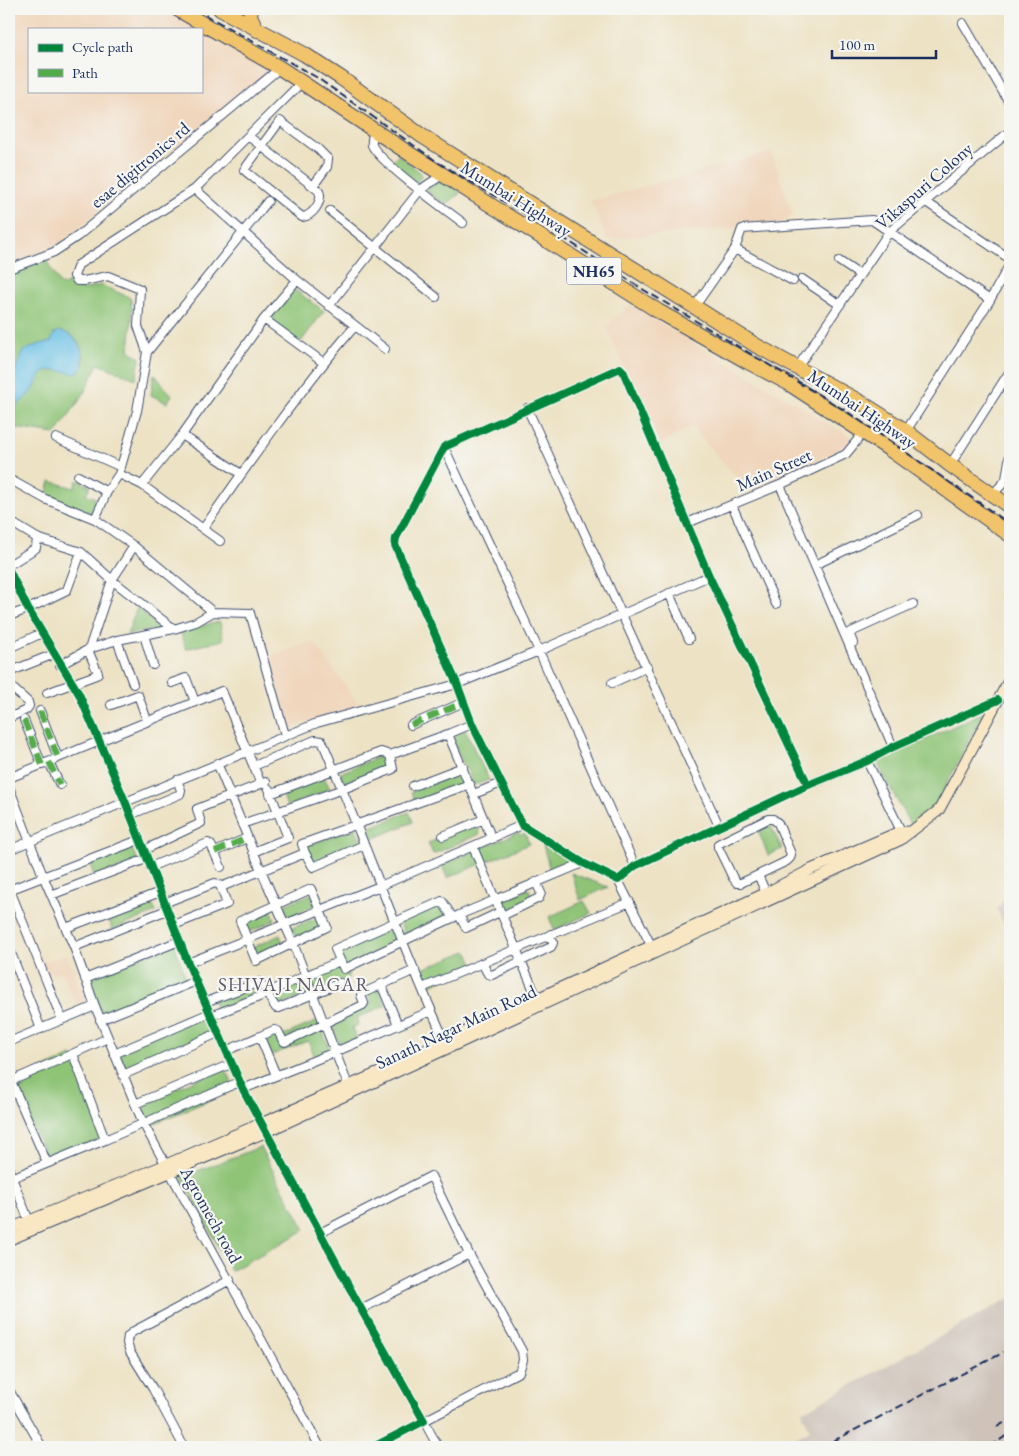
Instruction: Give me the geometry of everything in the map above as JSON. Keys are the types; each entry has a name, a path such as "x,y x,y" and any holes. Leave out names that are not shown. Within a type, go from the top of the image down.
{"highway":[{"name":"Mumbai Highway","path":"177,9 280,68 442,175 658,310 788,383 864,432 1010,535"},
{"path":"251,9 250,16 257,30"},
{"name":"Mumbai Highway","path":"228,10 257,30 304,54 422,136 757,346 862,403 906,431 1010,507"},
{"path":"537,235 549,215"},
{"path":"748,362 757,346"}],"street":[{"path":"963,23 1010,104"},
{"name":"esae digitronics rd","path":"9,269 54,252 78,236 280,68"},
{"path":"95,519 107,492 120,471 138,404 147,352 138,326 140,289 108,276 77,281 75,279 75,271 81,261 195,190 302,82"},
{"path":"270,114 318,149 328,159 327,167 313,186"},
{"path":"248,136 261,147 313,186 321,194 321,200 309,215 302,217 244,170 261,147 280,121"},
{"path":"374,130 372,146 385,160 463,223"},
{"name":"Vikaspuri Colony","path":"796,368 890,232 1010,131"},
{"path":"328,306 420,190 442,175"},
{"path":"195,190 297,280 384,349"},
{"path":"147,352 268,201"},
{"path":"906,431 990,300 1010,264 926,202"},
{"path":"330,211 436,297"},
{"path":"695,306 735,249 742,229 870,220 990,300"},
{"path":"735,249 793,281"},
{"path":"839,261 860,275"},
{"path":"142,485 182,435 264,319 297,280"},
{"path":"802,280 840,304"},
{"path":"264,319 324,363"},
{"path":"203,529 241,474 324,363 355,326"},
{"path":"654,950 618,880 583,863 522,825 472,724 457,684 394,542 444,446 620,368 623,371 709,576 808,785"},
{"path":"950,465 1010,371"},
{"path":"527,408 720,826"},
{"name":"Main Street","path":"687,523 780,485 846,454 864,432"},
{"path":"182,435 241,474"},
{"path":"56,438 120,471 220,541"},
{"path":"444,446 539,651 635,866"},
{"path":"992,494 1008,478 1010,454"},
{"path":"78,476 107,492"},
{"path":"9,479 45,500 95,519 134,546 213,612"},
{"path":"780,485 854,648 893,747"},
{"path":"732,505 776,604"},
{"path":"815,565 918,515"},
{"path":"9,522 37,538 81,552 112,580 174,629"},
{"path":"9,565 36,548 37,538"},
{"path":"47,693 98,674 88,650 112,580 134,546"},
{"path":"9,616 68,590 81,552"},
{"path":"9,570 12,587 28,609 79,694 125,801 188,964 241,1085 361,1309 438,1447"},
{"path":"9,850 317,723 457,684 539,651 709,576"},
{"path":"669,593 689,639"},
{"path":"854,648 850,635 851,632 913,604"},
{"path":"60,665 88,650 117,640 174,629 196,622 213,612 250,614 285,735"},
{"path":"9,648 42,633"},
{"path":"144,635 153,665"},
{"path":"117,640 133,684"},
{"path":"9,672 54,654"},
{"path":"612,683 647,667"},
{"path":"172,683 186,678 195,702"},
{"path":"263,1128 348,1085 387,1069 537,998 654,950 812,870 906,831 939,810 1010,678"},
{"path":"9,685 28,702 28,706 26,710 9,718"},
{"path":"9,778 222,691 270,794 288,838 253,852"},
{"path":"111,705 138,695 148,720"},
{"path":"618,880 635,866 808,785 868,761 893,747 998,700"},
{"path":"411,726 464,702"},
{"path":"40,711 58,758"},
{"path":"24,720 46,763 60,785"},
{"path":"270,794 381,752 390,755 472,724"},
{"path":"448,734 492,839"},
{"path":"256,765 315,740 322,741 357,824 394,922 445,1041"},
{"path":"242,824 343,789 393,769 390,755"},
{"path":"868,761 906,831"},
{"path":"217,763 314,994 348,1085"},
{"path":"413,786 463,767"},
{"path":"130,815 179,795 182,792 177,780"},
{"path":"144,850 201,823 197,810 264,783"},
{"path":"474,794 501,783"},
{"path":"364,845 313,867 302,844 470,784"},
{"name":"Agromech road","path":"9,788 135,1104 168,1169 320,1447"},
{"path":"773,818 778,823 791,854 790,858 758,875 737,883 718,844 773,818"},
{"path":"443,836 484,819"},
{"path":"188,964 380,886 522,825"},
{"name":"Sanath Nagar Main Road","path":"9,1240 483,1031 654,950 900,840 906,831"},
{"path":"214,852 247,838"},
{"path":"62,1020 9,890 139,840"},
{"path":"51,895 208,843 211,845 220,868"},
{"path":"473,847 537,998"},
{"path":"221,887 305,853"},
{"path":"536,882 541,893 539,898 466,928 456,916 442,901 335,949 344,969 456,916 536,882 583,863"},
{"path":"758,875 766,893"},
{"path":"74,947 218,883 227,904 174,925"},
{"path":"311,889 320,910 327,928 256,961 240,921 311,889"},
{"path":"66,928 160,892"},
{"path":"422,988 630,902"},
{"path":"482,963 488,974 492,975 552,946 551,934"},
{"path":"85,979 174,943 180,943"},
{"path":"9,948 41,1029"},
{"path":"114,1054 210,1014 259,997 266,992 340,961"},
{"path":"226,1051 276,1030 283,1041 286,1042 363,1005 362,993 415,970"},
{"path":"100,1020 196,981"},
{"path":"204,1002 260,982 276,1008 279,1008 340,983"},
{"path":"381,984 398,1026"},
{"path":"9,1042 95,1006"},
{"path":"29,1221 10,1175 46,1163 241,1085 276,1075 431,1011"},
{"path":"123,1076 218,1033"},
{"path":"260,1036 276,1075"},
{"path":"46,1163 10,1081 108,1038"},
{"path":"73,1054 105,1140"},
{"path":"135,1104 231,1064"},
{"name":"Sanath Nagar Main Road","path":"9,1229 168,1169"},
{"path":"320,1233 431,1176 469,1254 522,1351 522,1366 519,1372 372,1447"},
{"path":"361,1309 469,1254"},
{"path":"184,1447 130,1352 127,1343 128,1336 230,1280"},
{"path":"9,1390 42,1447"}],"shaded area":[{"path":"9,9 169,9 190,19 271,70 53,248 9,264"},
{"path":"771,152 793,216 778,224 607,239 591,201"},
{"path":"630,305 853,438 850,443 751,493 691,426 660,445 606,327"},
{"path":"314,642 360,707 288,728 267,657"},
{"path":"1010,893 1010,937 997,909"},
{"path":"66,954 88,1005 78,1007 61,971 47,976 42,963"},
{"path":"1010,1298 1010,1440 1001,1447 779,1447 810,1430 802,1412"}],"green space":[{"path":"399,155 422,174 417,183 389,162"},
{"path":"443,178 461,192 446,205 426,190"},
{"path":"46,260 61,286 73,281 83,290 101,285 131,298 132,320 129,350 140,358 136,379 98,364 83,395 56,434 15,428 9,420 9,274"},
{"path":"292,288 324,311 300,343 270,320"},
{"path":"154,374 172,395 167,403 151,395"},
{"path":"77,480 90,486 86,494 100,500 95,514 46,498 50,481 74,488"},
{"path":"137,608 162,629 127,634"},
{"path":"220,622 223,640 186,649 180,630"},
{"path":"984,712 936,805 912,828 878,765 882,760"},
{"path":"465,730 489,780 474,785 450,736"},
{"path":"383,755 389,768 345,786 340,773"},
{"path":"459,773 463,783 416,803 411,792"},
{"path":"324,777 330,789 287,807 282,792"},
{"path":"409,812 413,822 365,842 361,831"},
{"path":"476,824 480,834 433,854 428,843"},
{"path":"770,824 782,849 768,855 758,830"},
{"path":"356,828 362,845 315,863 307,846"},
{"path":"519,832 520,835 525,833 529,844 447,878 442,865"},
{"path":"543,845 574,863 551,874"},
{"path":"132,849 138,861 95,879 90,864"},
{"path":"571,873 608,887 580,900"},
{"path":"529,889 533,900 505,913 500,901"},
{"path":"311,894 315,905 287,918 282,906"},
{"path":"150,900 156,912 112,930 108,915"},
{"path":"584,901 591,913 554,930 549,917"},
{"path":"443,902 450,918 405,937 400,921"},
{"path":"271,909 275,920 247,933 242,921"},
{"path":"321,916 326,927 297,940 292,928"},
{"path":"394,924 400,941 344,968 338,948"},
{"path":"280,935 284,946 256,960 251,948"},
{"path":"174,943 187,982 102,1018 88,979"},
{"path":"467,951 474,965 427,987 420,970"},
{"path":"339,963 349,969 348,979 315,992 308,976"},
{"path":"306,977 312,993 278,1006 268,993"},
{"path":"246,981 253,997 217,1012 210,995"},
{"path":"376,985 386,1005 357,1018 358,1025 352,1028 357,1041 341,1048 331,1021 372,1003 367,992"},
{"path":"199,1017 201,1022 207,1019 212,1034 126,1070 119,1051"},
{"path":"318,1021 330,1050 315,1057 308,1041 269,1056 261,1037 276,1031 280,1037"},
{"path":"72,1056 103,1138 48,1161 13,1082"},
{"path":"224,1068 227,1075 229,1075 234,1090 148,1126 143,1111 145,1109 143,1102"},
{"path":"260,1147 305,1230 231,1271 182,1177"}],"water":[{"path":"59,331 66,333 76,340 83,356 82,369 74,374 56,370 43,373 29,394 9,411 9,373 15,371 23,351 51,342 54,334"}],"railway":[{"path":"195,9 316,77 439,163 542,224 644,290 846,411 1010,524"},
{"path":"1005,1307 1010,1304"},
{"path":"822,1447 1010,1349"},
{"path":"997,1427 1010,1419"},
{"path":"990,1447 1010,1433"}],"marked path":[{"path":"411,725 464,702"},
{"path":"40,711 58,758"},
{"path":"24,720 42,765"},
{"path":"49,762 60,785"},
{"path":"215,852 247,838"}],"cycle path":[{"path":"808,785 709,576 623,371 620,368 444,447 396,538 395,545 457,684 472,724 522,825 583,863 618,880 635,866 808,785 867,761 893,747 998,700"},
{"path":"9,570 28,609 79,694 125,801 188,963 243,1089 361,1309 424,1421 373,1447"}],"district":[{"name":"SHIVAJI NAGAR","path":"294,984"}]}
